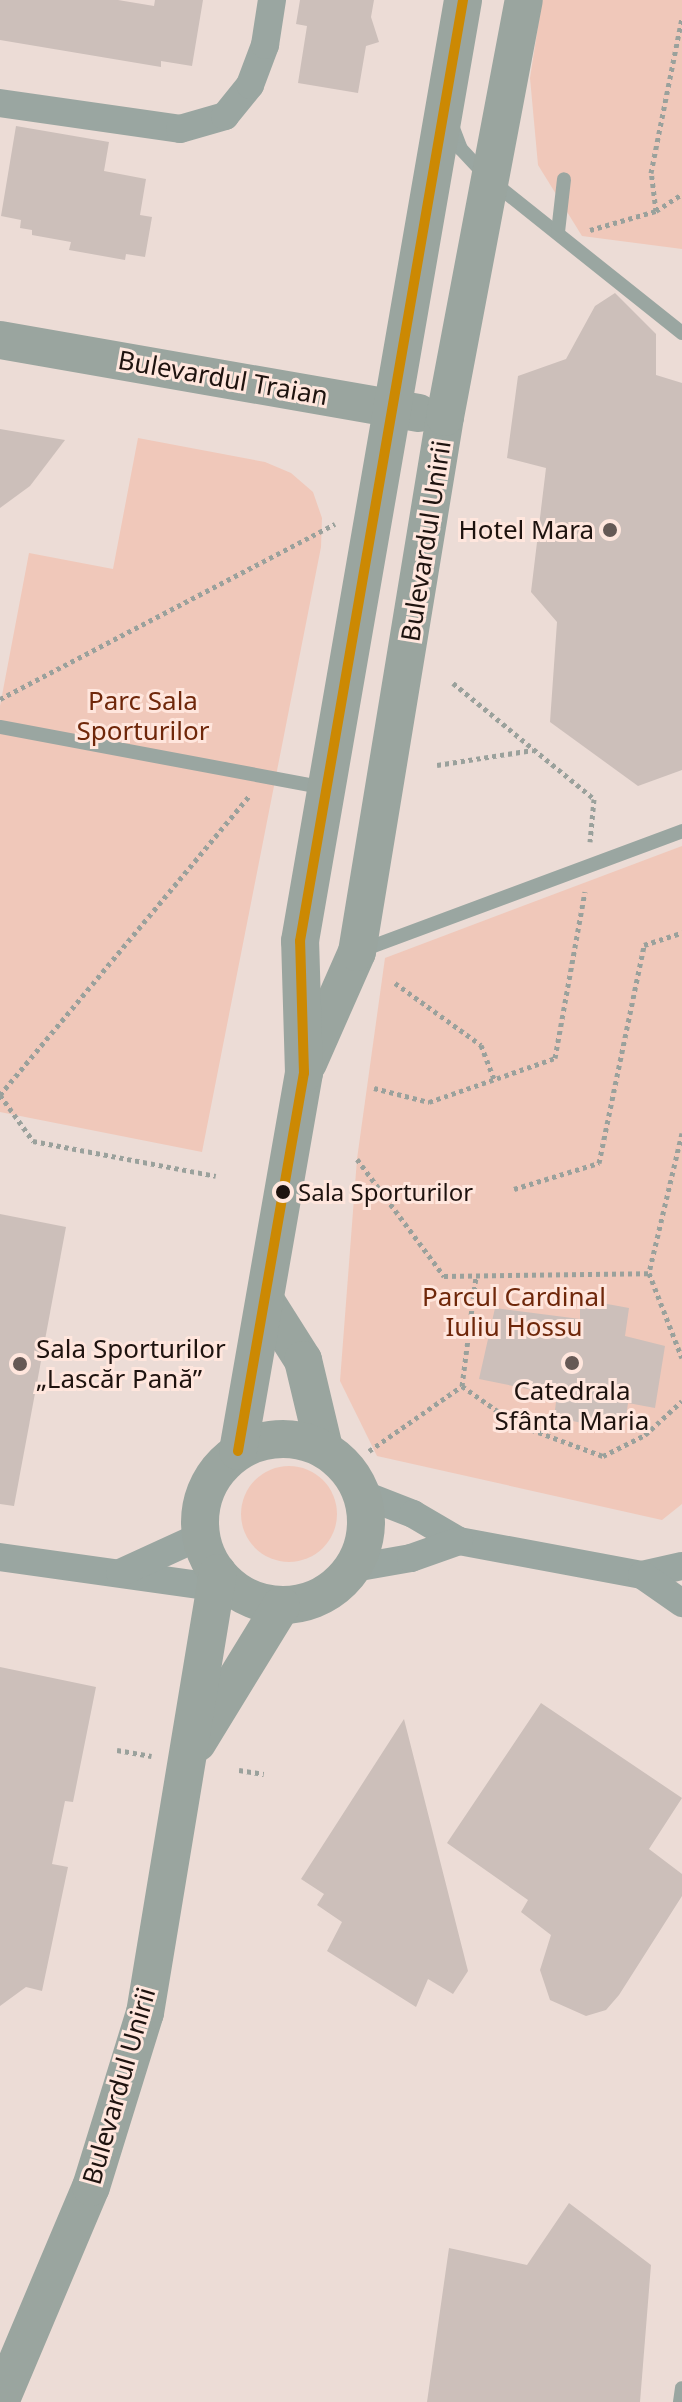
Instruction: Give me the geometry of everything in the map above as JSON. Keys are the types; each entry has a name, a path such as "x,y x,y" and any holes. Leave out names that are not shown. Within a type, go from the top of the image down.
{"main road":[{"name":"Bulevardul Unirii","path":"238,1451 304,1073 300,941 395,409 463,0"},
{"name":"Bulevardul Unirii","path":"304,1073 357,952 445,417 524,0"},
{"name":"Bulevardul Traian","path":"0,340 445,417"},
{"path":"265,1300 303,1360 324,1448"},
{"path":"281,1438 324,1448 353,1475 362,1494 367,1524 354,1568 322,1596 281,1606 223,1584 201,1536 206,1488 238,1451 281,1438"},
{"name":"Bulevardul Unirii","path":"0,2402 67,2250 145,2013 170,1756 223,1584"},
{"name":"Bulevardul Unirii","path":"170,1756 281,1606"}],"street":[{"path":"0,103 180,129 225,116 250,85 265,45 272,0"},
{"path":"362,1494 413,1514 459,1541 642,1575 682,1566"},
{"path":"119,1574 201,1536"},
{"path":"354,1568 411,1558 459,1541"},
{"path":"0,1557 119,1574 223,1584"},
{"path":"642,1575 682,1603"}],"lane":[{"path":"446,111 461,149 489,179 682,333"},
{"path":"562,235 564,179"},
{"path":"0,727 327,788"},
{"path":"357,952 588,870 682,831"},
{"path":"680,2402 682,2388"}],"path":[{"path":"656,211 651,173 682,18"},
{"path":"562,235 656,211 682,194"},
{"path":"0,699 335,524"},
{"path":"374,1088 429,1102 555,1058 588,870 594,799 453,683"},
{"path":"437,765 534,750"},
{"path":"216,1176 33,1141 0,1095 265,776"},
{"path":"514,1189 599,1163 644,945 682,933"},
{"path":"395,983 481,1045 494,1079"},
{"path":"682,1133 649,1273 682,1358"},
{"path":"357,1159 444,1276 649,1273"},
{"path":"369,1451 462,1386 476,1276"},
{"path":"462,1386 516,1424 603,1456 645,1435 682,1401"},
{"path":"117,1750 170,1756"},
{"path":"239,1770 264,1774"}],"green space":[{"path":"542,0 682,0 682,249 582,236 538,165 530,78"},
{"name":"Parc Sala Sporturilor","path":"138,438 265,462 291,473 313,492 322,518 321,547 202,1152 0,1112 0,706 29,553 113,569"},
{"name":"Parcul Cardinal Iuliu Hossu","path":"682,846 682,1504 662,1520 377,1456 340,1381 357,1159 385,958"},
{"path":"289,1466 307,1470 323,1480 333,1496 337,1514 333,1532 323,1548 307,1558 289,1562 271,1558 255,1548 245,1532 241,1514 245,1496 255,1480 271,1470"}],"building":[{"path":"0,0 118,0 154,6 155,0 203,0 192,66 161,61 161,67 0,40"},
{"path":"300,0 374,0 371,17 379,42 366,46 358,93 298,83 307,26 296,24"},
{"path":"16,126 109,142 104,171 146,179 140,215 152,217 145,257 126,254 125,260 69,250 71,242 32,235 32,230 20,228 21,220 1,216"},
{"name":"Hotel Mara","path":"615,293 656,334 656,375 682,383 682,770 638,786 550,722 557,622 531,592 546,468 507,458 518,376 566,359 595,306"},
{"path":"0,429 65,440 30,486 0,508"},
{"name":"Sala Sporturilor „Lascăr Pană”","path":"0,1214 66,1227 14,1506 0,1504"},
{"name":"Catedrala Sfânta Maria","path":"580,1299 629,1308 625,1336 665,1346 655,1408 628,1403 624,1432 554,1417 557,1395 479,1379 495,1308 580,1319"},
{"path":"0,1667 96,1687 73,1802 65,1801 52,1864 68,1867 42,1991 26,1987 0,2006"},
{"path":"541,1703 682,1798 649,1849 682,1874 682,1896 619,1995 606,2010 586,2016 550,2000 540,1970 551,1935 521,1912 528,1900 447,1843"},
{"path":"404,1719 468,1971 453,1994 428,1979 416,2007 327,1951 342,1922 317,1905 324,1894 301,1879"},
{"path":"569,2203 651,2265 640,2402 427,2402 449,2248 527,2265"}],"transit line":[{"path":"238,1451 304,1073 300,941 463,0"}],"place":[{"name":"Hotel Mara","path":"610,530"},
{"name":"Sala Sporturilor","path":"283,1192"},
{"name":"Catedrala Sfânta Maria","path":"572,1363"},
{"name":"Sala Sporturilor „Lascăr Pană”","path":"20,1364"}]}
